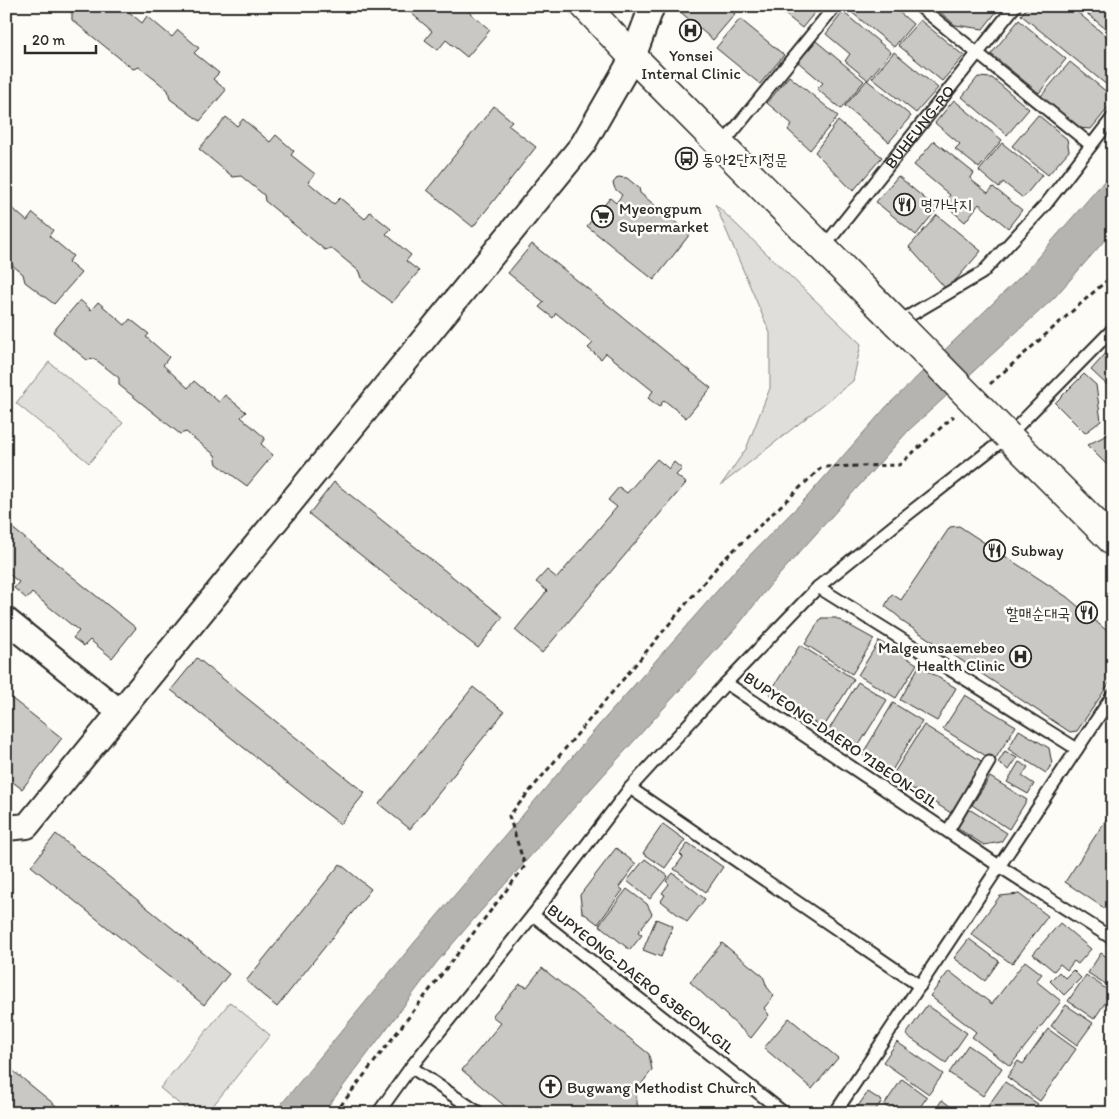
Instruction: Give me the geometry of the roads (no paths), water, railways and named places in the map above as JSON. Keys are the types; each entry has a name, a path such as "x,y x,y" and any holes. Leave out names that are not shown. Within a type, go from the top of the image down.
{"main road":[{"path":"585,6 633,57 1113,541"}],"street":[{"path":"6,828 27,826 583,144 633,57 652,6"},
{"path":"6,620 120,712"}],"lane":[{"path":"722,145 835,6"},
{"path":"919,6 1090,146"},
{"name":"BUHEUNG-RO","path":"823,248 1015,6"},
{"path":"897,323 982,273 1046,204 1113,117"},
{"name":"BUPYEONG-DAERO 71BEON-GIL","path":"1113,329 1008,436 818,587 726,683 999,866 1113,939"},
{"path":"818,587 1077,749"},
{"name":"BUPYEONG-DAERO 63BEON-GIL","path":"726,683 630,788 533,914 784,1113"},
{"path":"835,1113 1113,695"},
{"name":"BUPYEONG-DAERO 71BEON-GIL","path":"948,831 989,762"},
{"path":"630,788 920,986"},
{"path":"378,1113 411,1067 533,914"},
{"path":"411,1067 479,1113"}],"place":[{"name":"Yonsei Internal Clinic","path":"691,31"},
{"name":"동아2단지정문","path":"686,159"},
{"name":"명가낙지","path":"904,204"},
{"name":"Myeongpum Supermarket","path":"603,217"},
{"name":"Subway","path":"995,550"},
{"name":"할매순대국","path":"1086,613"},
{"name":"Malgeunsaemebeo Health Clinic","path":"1021,656"},
{"name":"Bugwang Methodist Church","path":"551,1087"}]}
